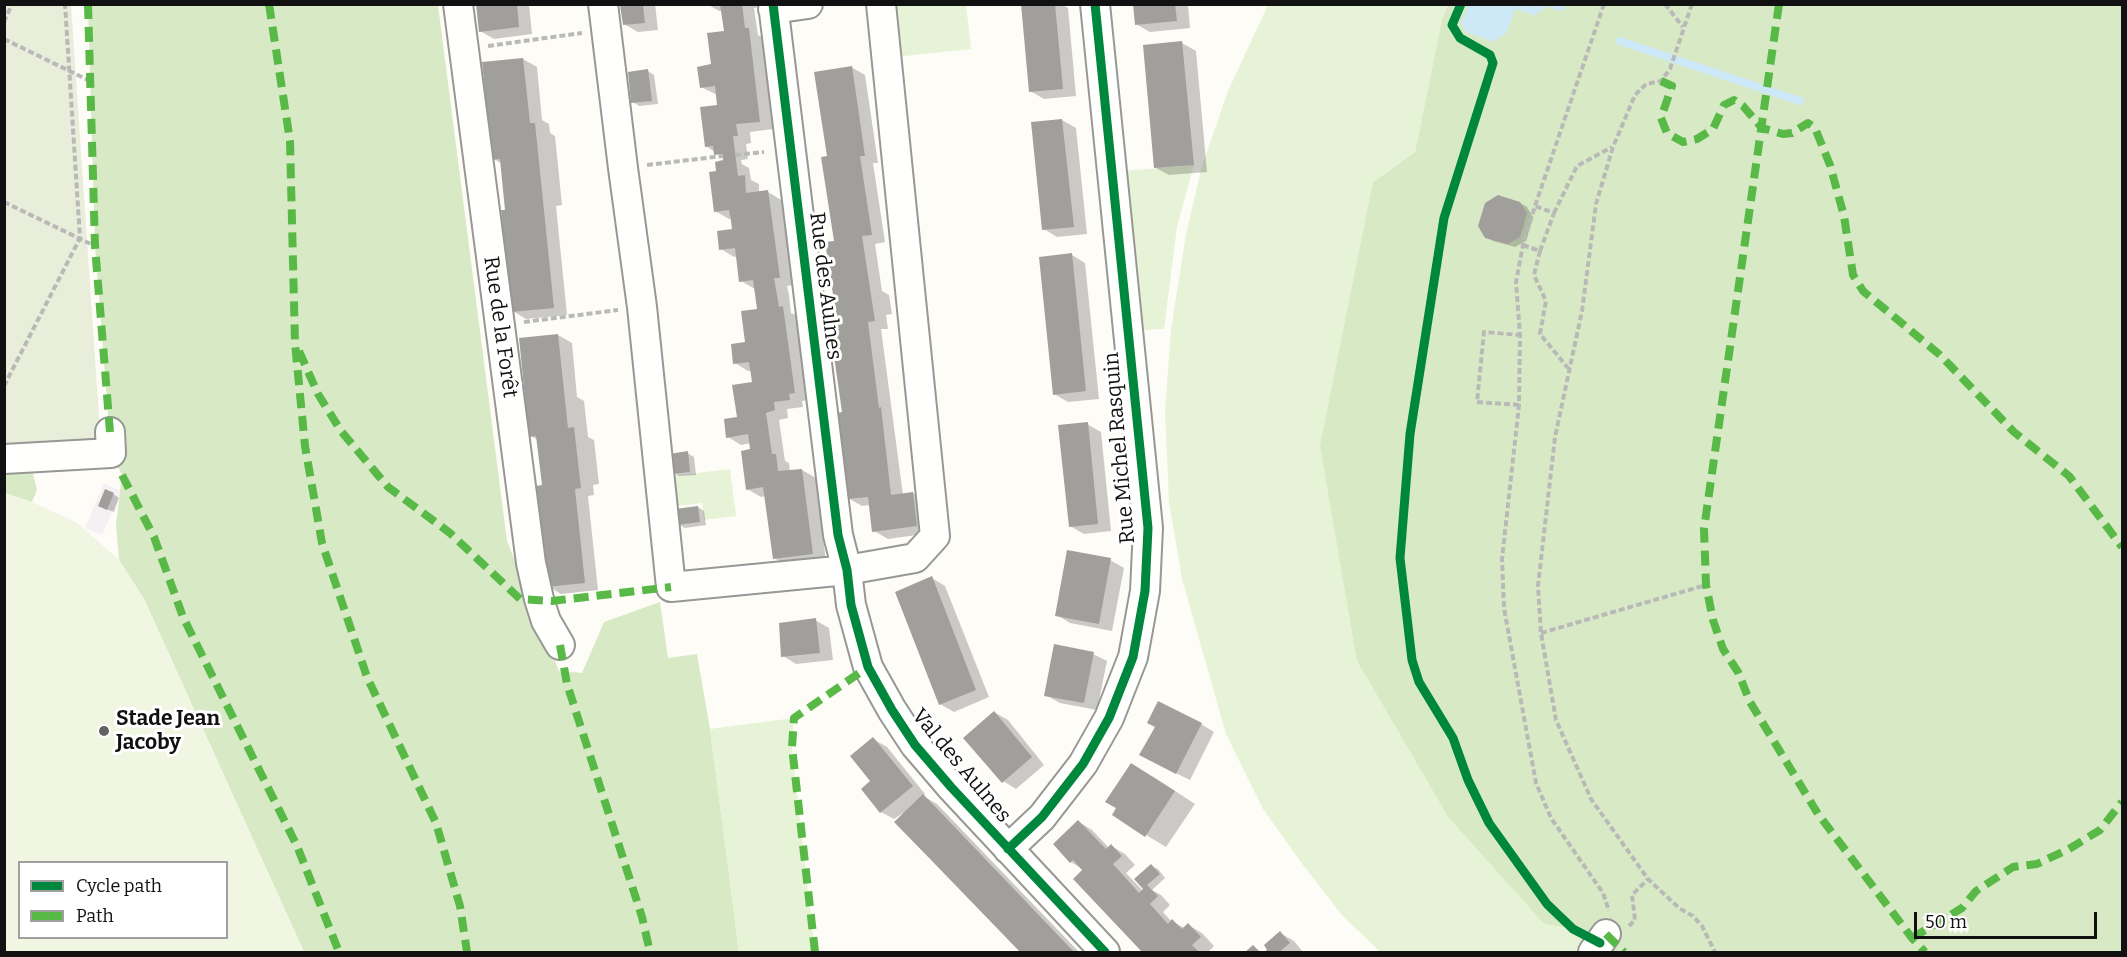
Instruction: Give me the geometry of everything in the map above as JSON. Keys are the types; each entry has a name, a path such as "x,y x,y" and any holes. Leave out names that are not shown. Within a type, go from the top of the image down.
{"street":[{"name":"Rue de la Forêt","path":"458,4 531,563 538,599 546,621 560,645"},
{"path":"773,7 808,4"},
{"path":"605,17 642,307 671,587 847,570 915,558 935,536 881,4"},
{"name":"Rue Michel Rasquin","path":"1008,849 1042,817 1083,764 1108,718 1134,657 1145,591 1148,528 1095,4"},
{"name":"Rue des Aulnes","path":"773,7 838,535 847,570"},
{"path":"4,459 111,453 110,432"},
{"name":"Val des Aulnes","path":"847,570 851,606 868,667 915,746 1105,952"}],"path":[{"path":"4,22 12,4"},
{"path":"4,386 80,238 65,4"},
{"path":"1604,4 1535,206 1523,245 1516,282 1520,335 1519,405 1502,559 1504,608 1536,783 1551,818 1604,893 1610,913 1609,938"},
{"path":"1665,4 1684,27"},
{"path":"1692,4 1670,69 1661,81 1646,84 1635,95 1613,147 1596,204 1582,311 1555,437 1538,586 1541,633 1556,720 1591,799 1648,879 1702,926 1715,952"},
{"path":"464,50 605,17"},
{"path":"4,39 90,81"},
{"path":"1569,369 1540,334 1546,301 1534,275 1554,213 1577,166 1613,147"},
{"path":"623,168 723,156"},
{"path":"4,202 95,246"},
{"path":"1535,206 1554,213"},
{"path":"1523,245 1540,251"},
{"path":"500,325 642,307"},
{"path":"1519,405 1478,402 1484,332 1520,335"},
{"path":"1541,633 1706,585"},
{"path":"1609,938 1635,920 1632,895 1648,879"}],"shaded area":[{"path":"104,483 121,491 102,535 85,528"}],"green space":[{"path":"5,5 71,5 101,446 5,452"},
{"path":"88,5 438,5 507,541 559,671 582,673 604,622 660,602 668,658 697,654 710,729 739,952 304,952 144,599 119,560 116,525 122,475 111,453 95,246"},
{"path":"889,5 966,5 971,49 895,57"},
{"path":"1268,5 1448,5 1442,19 1415,152 1373,182 1357,661 1448,817 1544,924 1606,934 2122,5 2122,952 1380,952 1342,915 1263,809 1226,734 1182,579 1169,502 1165,412 1171,330 1186,234 1202,166 1228,91"},
{"path":"1448,5 2122,5 2122,952 1604,952 1606,934 1544,924 1448,817 1357,661 1320,446 1373,182 1415,152 1442,19"},
{"path":"1194,165 1177,227 1164,329 1140,330 1125,171"},
{"path":"5,459 10,459 33,474 37,490 32,502 5,493"},
{"path":"730,469 736,516 704,520 702,503 676,506 672,476"},
{"name":"Stade Jean Jacoby","path":"4,493 32,502 76,522 119,560 144,599 304,952 5,952"},
{"path":"794,718 792,748 815,952 739,952 710,729"}],"water":[{"path":"1469,4 1517,5 1506,33 1493,42 1467,32 1461,23"}],"building":[{"path":"476,4 517,4 519,27 479,32"},
{"path":"720,4 742,4 745,28 749,28 760,122 736,124 738,136 733,136 738,176 745,175 746,193 768,190 780,278 774,278 779,307 783,306 795,393 789,394 790,400 774,402 775,410 766,413 772,454 776,454 778,471 802,469 813,554 773,559 763,487 746,490 741,451 750,449 748,434 726,438 724,419 737,417 732,385 752,382 749,362 733,364 731,344 745,342 741,311 757,309 753,280 739,282 735,248 719,250 717,231 732,229 731,221 729,210 714,212 709,172 716,171 715,162 723,160 723,156 722,154 714,155 713,146 705,147 700,107 717,105 715,86 700,88 697,67 711,64 707,33 724,31"},
{"path":"1021,4 1055,4 1063,89 1029,92"},
{"path":"1133,4 1175,4 1177,21 1135,25"},
{"path":"620,5 643,5 645,23 623,25"},
{"path":"1182,41 1194,165 1154,168 1143,45"},
{"path":"523,58 530,123 535,123 554,308 511,312 501,210 505,210 500,159 492,160 482,62"},
{"path":"852,66 865,156 860,156 872,235 862,236 875,321 868,322 891,495 913,492 917,526 872,532 868,497 847,499 837,413 842,412 830,328 838,327 825,242 834,241 821,157 827,156 814,72"},
{"path":"648,69 652,101 631,103 628,72"},
{"path":"1062,119 1074,227 1042,230 1031,122"},
{"path":"1498,195 1520,202 1527,213 1520,237 1508,244 1485,238 1478,226 1485,203"},
{"path":"1072,253 1086,391 1053,395 1039,257"},
{"path":"558,334 568,428 574,427 581,488 575,489 585,583 546,587 536,486 542,485 536,436 529,437 519,338"},
{"path":"1088,422 1098,524 1069,527 1058,425"},
{"path":"688,451 690,472 672,474 669,454"},
{"path":"105,489 114,493 107,510 98,506"},
{"path":"698,506 700,522 677,525 675,509"},
{"path":"1067,550 1111,558 1099,624 1055,616"},
{"path":"932,576 976,690 939,705 895,592"},
{"path":"816,618 820,653 781,657 779,623"},
{"path":"1054,644 1094,652 1084,703 1044,696"},
{"path":"1158,701 1202,723 1176,774 1139,755 1155,727 1147,723"},
{"path":"994,711 1032,757 1002,783 963,738"},
{"path":"873,737 913,786 880,813 861,789 870,781 850,756"},
{"path":"1131,763 1175,791 1145,837 1112,815 1116,808 1105,802"},
{"path":"923,794 1074,952 1020,952 894,822"},
{"path":"1078,820 1106,849 1111,844 1122,856 1113,864 1139,893 1143,889 1134,879 1151,864 1160,874 1147,885 1158,896 1150,904 1168,924 1172,919 1182,929 1188,923 1201,937 1192,945 1199,952 1142,952 1073,879 1082,870 1073,860 1070,863 1053,844"},
{"path":"1280,931 1290,943 1279,952 1264,952 1267,950 1264,945"},
{"path":"1253,945 1260,952 1245,952"}],"waterway":[{"path":"1517,5 1534,11 1543,4"},
{"path":"1551,4 1561,7"},
{"path":"1620,41 1800,101"}],"marked path":[{"path":"88,4 95,246 110,432"},
{"path":"269,4 290,141 295,343 305,446 322,543 367,677 436,823 460,906 467,952"},
{"path":"1779,4 1704,529 1706,585 1713,620 1723,649 1738,672 1750,702 1818,814 1925,952"},
{"path":"1661,81 1672,86 1661,118 1667,133 1683,142 1697,139 1713,129 1724,105 1734,100 1743,106 1762,128 1783,134 1792,133 1808,123 1815,128 1830,165 1844,216 1853,275 1863,291 1940,355 2014,432 2069,476 2122,547"},
{"path":"299,351 318,394 341,431 388,487 450,533 520,599 552,601 671,587"},
{"path":"122,475 154,537 183,617 297,846 339,952"},
{"path":"560,645 567,684 642,917 650,952"},
{"path":"815,952 792,747 794,718 868,667"},
{"path":"1912,938 1962,908 1976,891 2013,867 2037,864 2069,849 2100,830 2122,802"},
{"path":"1606,934 1624,952"}],"cycle path":[{"path":"773,4 838,535 847,570 851,605 868,667 915,745 951,787 1105,952"},
{"path":"1008,849 1042,817 1083,764 1109,718 1133,657 1145,591 1148,528 1095,4"},
{"path":"1461,4 1452,25 1460,38 1490,55 1493,63 1444,218 1410,434 1400,558 1412,660 1419,682 1453,738 1468,780 1489,823 1547,904 1573,929 1600,943"}],"place":[{"name":"Stade Jean Jacoby","path":"104,731"}]}
